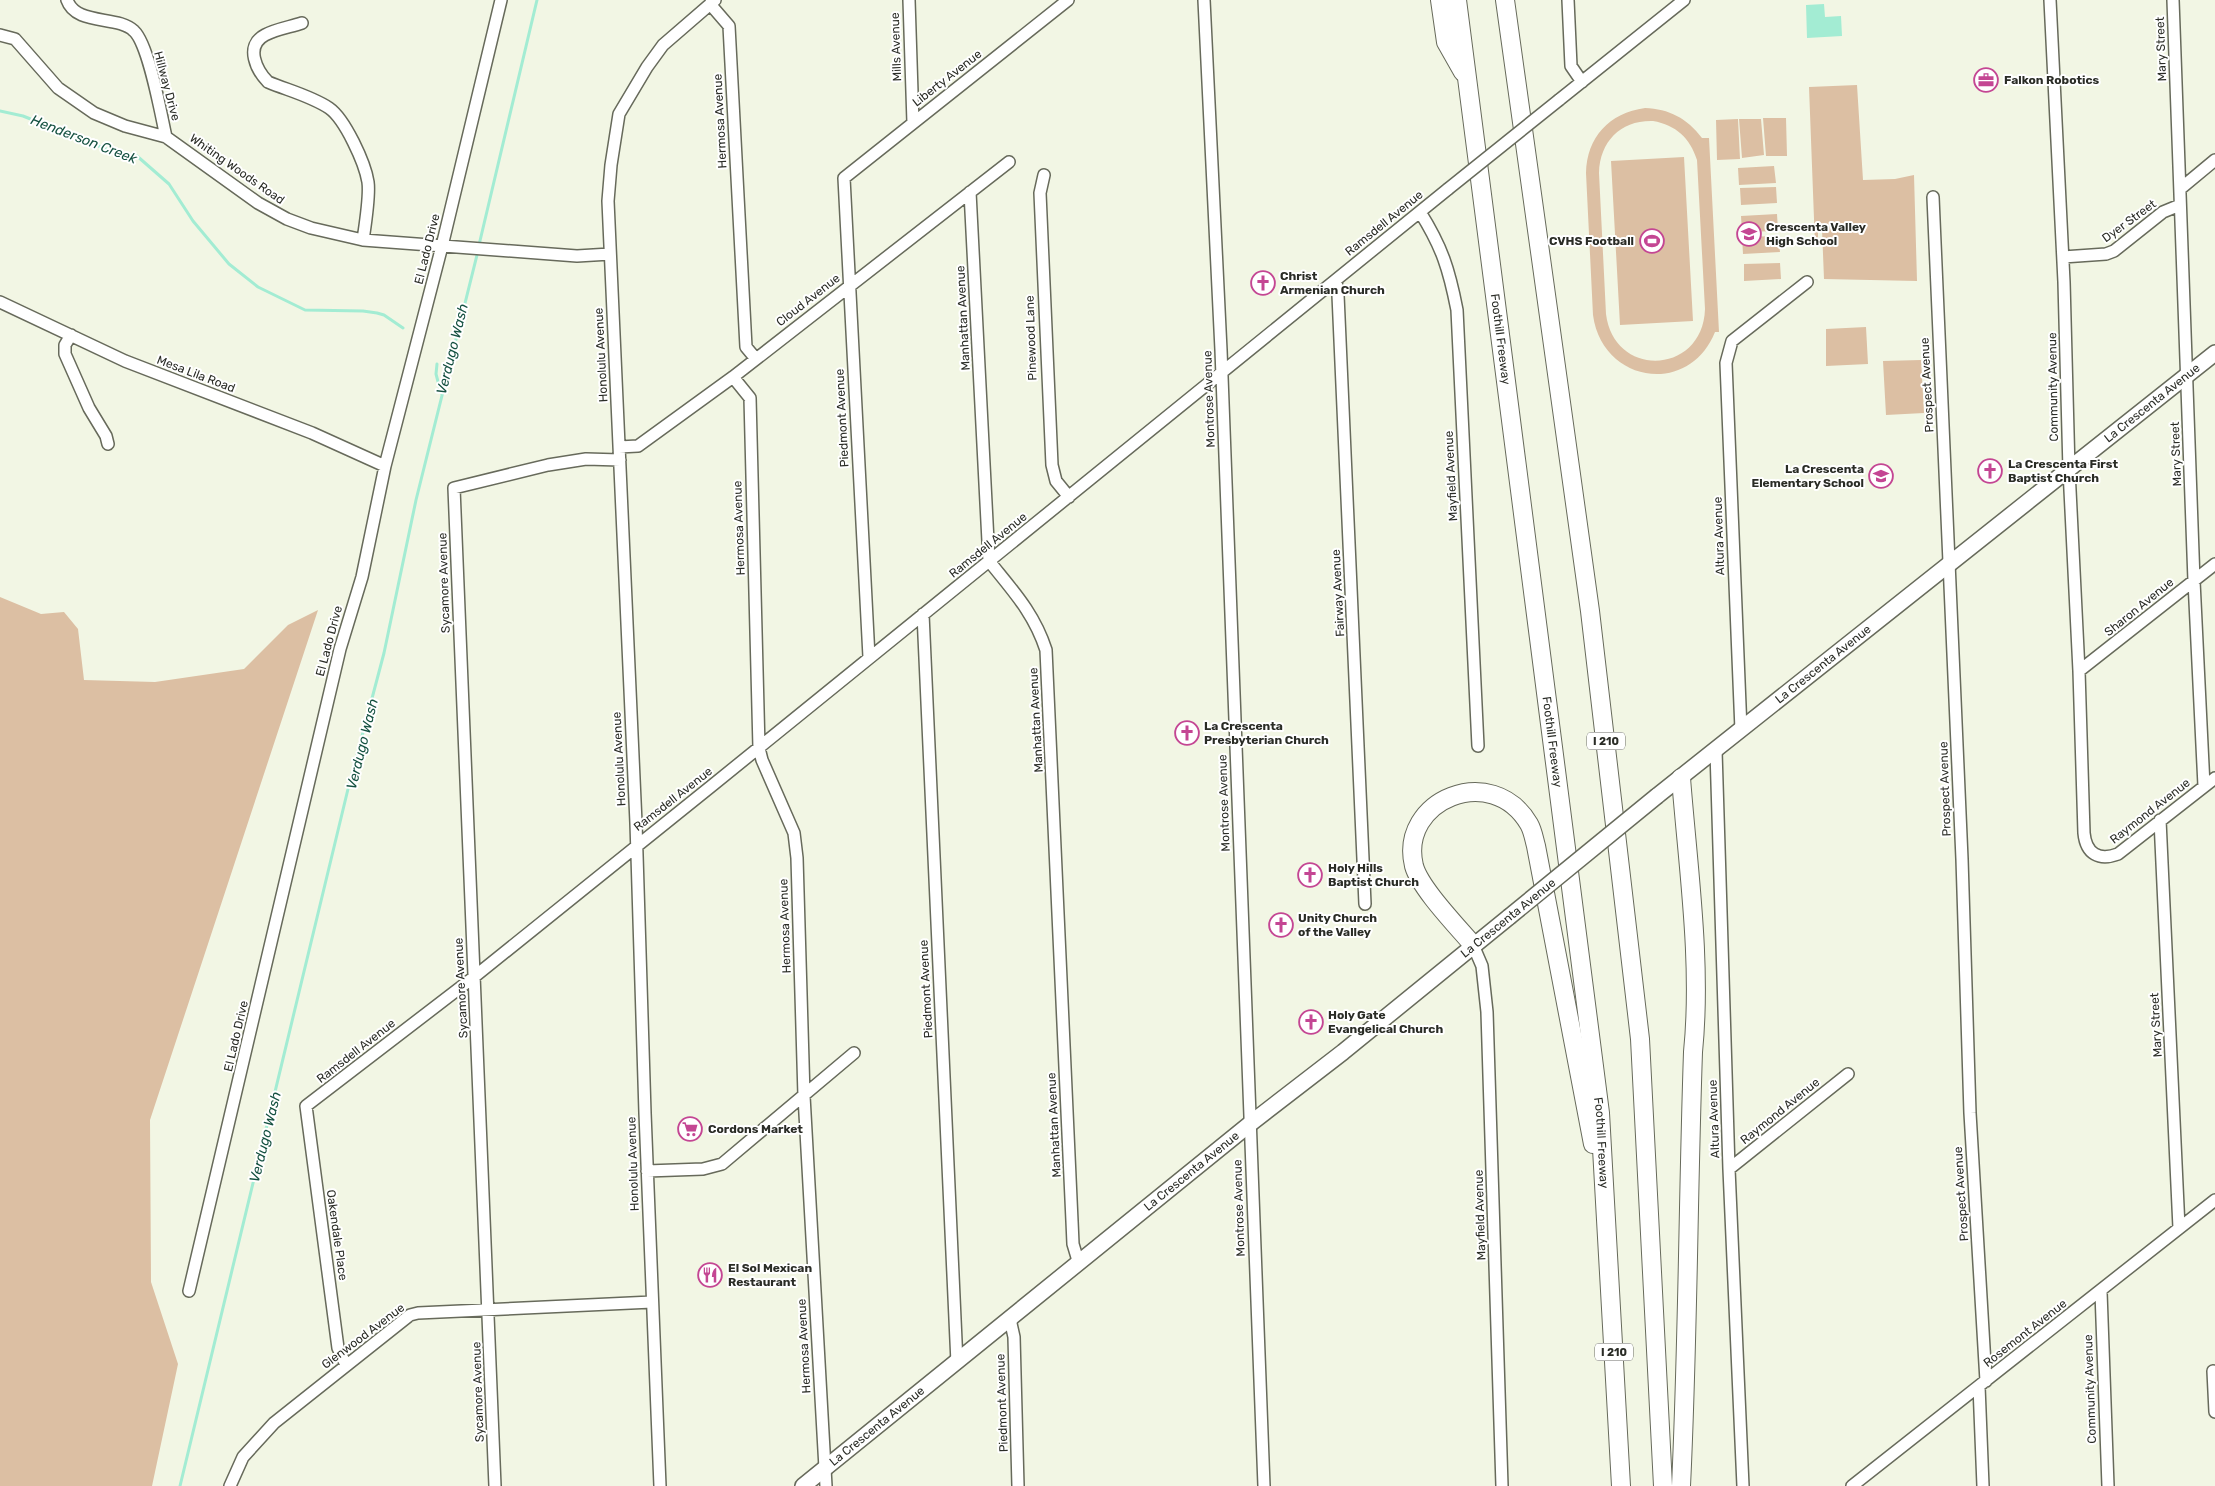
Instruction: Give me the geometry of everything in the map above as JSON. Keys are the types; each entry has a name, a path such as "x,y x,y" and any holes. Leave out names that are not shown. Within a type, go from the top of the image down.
{"highway":[{"path":"1440,0 1446,42 1468,84"},
{"name":"Foothill Freeway","path":"1457,0 1600,1113 1621,1486"},
{"name":"I 210","path":"1505,0 1590,611 1639,1029 1663,1486"},
{"path":"1681,778 1693,937 1696,1025 1688,1207 1685,1408 1681,1486"},
{"path":"1473,945 1422,882 1414,865 1414,847 1417,832 1424,817 1434,806 1448,797 1478,791 1495,795 1508,801 1521,812 1530,826 1536,846 1607,1219"}],"main road":[{"name":"La Crescenta Avenue","path":"803,1486 1251,1123 1343,1052 1657,796 2215,353"}],"street":[{"name":"Hillway Drive","path":"67,0 69,6 79,13 124,25 134,30 147,58 166,137"},
{"name":"El Lado Drive","path":"189,1291 340,649 362,576 385,466 442,246 501,0"},
{"name":"Mills Avenue","path":"909,0 913,123"},
{"name":"Liberty Avenue","path":"844,178 1068,0"},
{"name":"Montrose Avenue","path":"1204,0 1221,371 1264,1486"},
{"path":"1568,0 1571,66 1582,82"},
{"name":"Ramsdell Avenue","path":"306,1106 474,977 1069,497 1221,371 1336,281 1684,0"},
{"name":"Community Avenue","path":"2050,0 2063,257 2069,470 2079,671 2084,833"},
{"name":"Mary Street","path":"2173,0 2194,581 2204,786"},
{"name":"Honolulu Avenue","path":"660,1486 647,1171 637,845 608,200 619,114 647,67 663,45 713,2"},
{"name":"Hermosa Avenue","path":"713,2 729,26 746,347 756,359"},
{"path":"302,22 263,36 257,44 254,60 261,75 268,82 328,108 338,116 344,125 352,139 368,183 363,240"},
{"name":"Whiting Woods Road","path":"0,36 15,39 58,88 94,113 125,126 166,137 272,212 311,228 363,240 578,256 610,254"},
{"path":"2180,189 2215,160"},
{"name":"Cloud Avenue","path":"619,447 638,446 733,377 1009,162"},
{"name":"Pinewood Lane","path":"1044,175 1040,193 1049,432 1052,465 1056,481 1069,497"},
{"name":"Piedmont Avenue","path":"844,178 869,657"},
{"name":"Manhattan Avenue","path":"970,192 989,561 1026,607 1039,628 1046,650 1072,1228 1073,1244 1079,1264"},
{"name":"Prospect Avenue","path":"1933,196 1982,1383 1983,1486"},
{"name":"Dyer Street","path":"2063,257 2106,254 2114,251 2163,212 2180,206"},
{"name":"Mayfield Avenue","path":"1420,212 1442,251 1450,275 1456,310 1478,746"},
{"name":"Fairway Avenue","path":"1336,281 1365,904"},
{"name":"Altura Avenue","path":"1741,730 1726,363 1732,341 1807,282"},
{"name":"Mesa Lila Road","path":"0,302 125,361 312,433 385,466"},
{"path":"71,334 65,345 65,354 89,408 106,436 108,444"},
{"name":"Hermosa Avenue","path":"733,377 750,398 759,748 796,841 804,1096 826,1486"},
{"name":"Sycamore Avenue","path":"495,1486 454,488 548,465 586,459 620,460"},
{"name":"Sharon Avenue","path":"2079,671 2215,564"},
{"name":"Piedmont Avenue","path":"923,614 957,1363"},
{"name":"Altura Avenue","path":"1716,751 1729,1169 1743,1486"},
{"name":"Raymond Avenue","path":"2084,833 2087,848 2092,854 2101,858 2111,857 2118,854 2215,778"},
{"name":"Mary Street","path":"2160,820 2179,1228"},
{"name":"Mayfield Avenue","path":"1473,945 1482,966 1487,1012 1502,1486"},
{"path":"647,1171 703,1169 722,1164 854,1053"},
{"name":"Raymond Avenue","path":"1729,1169 1848,1074"},
{"name":"Oakendale Place","path":"306,1106 338,1348 346,1365"},
{"name":"Rosemont Avenue","path":"1852,1486 2101,1292 2215,1200"},
{"name":"Community Avenue","path":"2101,1292 2108,1486"},
{"name":"Glenwood Avenue","path":"230,1486 243,1457 274,1422 410,1315 489,1308 652,1302"},
{"name":"Piedmont Avenue","path":"1010,1319 1014,1338 1018,1486"},
{"path":"2213,1371 2215,1412"},
{"path":"1869,1472 1870,1486"}],"shaded area":[{"path":"1824,4 1825,17 1841,16 1842,36 1807,38 1806,5"},
{"path":"1857,85 1863,180 1895,179 1914,175 1917,281 1824,279 1822,229 1818,229 1818,245 1815,245 1809,87"},
{"path":"1645,108 1662,110 1684,120 1702,138 1709,138 1719,332 1715,332 1703,353 1686,366 1667,373 1648,373 1629,367 1612,355 1600,338 1593,315 1586,173 1587,160 1591,148 1602,129 1621,115","holes":["1653,121 1675,129 1686,139 1697,160 1705,309 1700,331 1690,347 1675,357 1658,361 1640,358 1625,350 1612,335 1606,314 1599,173 1603,151 1614,135 1631,124"]},
{"path":"1763,118 1786,118 1787,156 1766,156"},
{"path":"1738,119 1740,159 1717,160 1716,120"},
{"path":"1739,119 1761,119 1764,155 1742,158"},
{"name":"CVHS Football","path":"1684,157 1693,321 1620,325 1611,161"},
{"path":"1774,166 1776,183 1739,185 1738,168"},
{"path":"1776,187 1777,203 1741,205 1740,188"},
{"path":"1777,214 1778,231 1742,232 1741,216"},
{"path":"1778,236 1780,252 1743,254 1742,237"},
{"path":"1780,263 1781,279 1744,281 1744,264"},
{"path":"1866,327 1868,364 1826,366 1826,329"},
{"path":"1921,360 1924,413 1886,415 1883,361"},
{"path":"0,597 41,614 64,612 78,629 84,680 155,682 244,669 288,625 318,610 150,1120 151,1282 178,1364 152,1486 0,1486"}],"waterway":[{"name":"Verdugo Wash","path":"479,245 537,0"},
{"name":"Henderson Creek","path":"0,111 23,116 106,149 137,156 169,184 193,221 229,264 258,287 305,310 377,313 384,315 403,328"},
{"name":"Verdugo Wash","path":"180,1486 348,789 384,653 416,500 478,251"},
{"name":"Henderson Creek","path":"437,364 436,374 441,393"}],"place":[{"name":"Falkon Robotics","path":"1986,80"},
{"name":"Crescenta Valley High School","path":"1749,234"},
{"name":"CVHS Football","path":"1652,241"},
{"name":"Christ Armenian Church","path":"1263,283"},
{"name":"La Crescenta First Baptist Church","path":"1990,471"},
{"name":"La Crescenta Elementary School","path":"1881,476"},
{"name":"La Crescenta Presbyterian Church","path":"1187,733"},
{"name":"Holy Hills Baptist Church","path":"1310,875"},
{"name":"Unity Church of the Valley","path":"1281,925"},
{"name":"Holy Gate Evangelical Church","path":"1311,1022"},
{"name":"Cordons Market","path":"690,1129"},
{"name":"El Sol Mexican Restaurant","path":"710,1275"}]}
